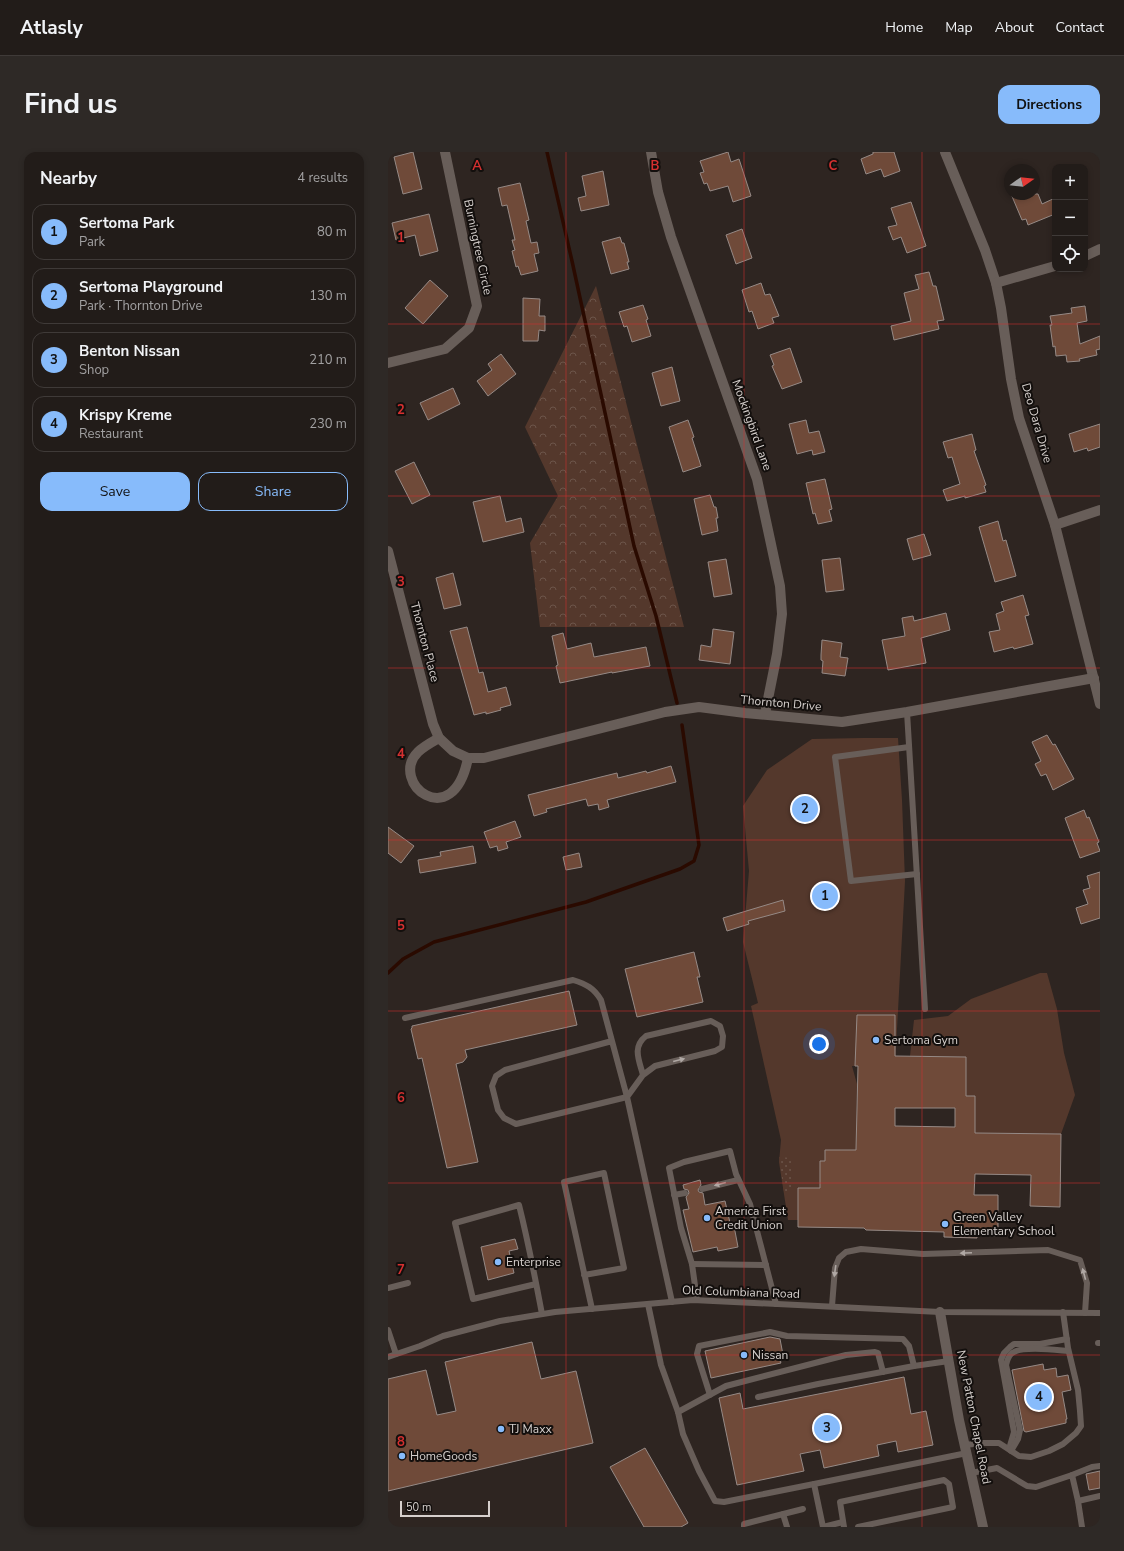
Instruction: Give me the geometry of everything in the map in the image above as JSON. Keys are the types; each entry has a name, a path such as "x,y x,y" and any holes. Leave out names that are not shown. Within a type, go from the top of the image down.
{"street":[{"name":"Burningtree Circle","path":"388,363 445,349 469,328 478,306 445,152"},
{"name":"Mockingbird Lane","path":"651,152 658,192 671,237 757,479 780,586 782,614 777,654 765,714"},
{"name":"Deo Dara Drive","path":"945,152 985,250 996,283 1011,379 1019,418 1055,524 1100,704"},
{"path":"1088,255 1100,249"},
{"path":"996,283 1052,267"},
{"path":"1055,524 1100,510"},
{"name":"Thornton Place","path":"388,551 439,738"},
{"name":"Thornton Drive","path":"468,758 484,758 665,712 699,707 842,722 907,712 1094,678"},
{"path":"439,738 453,751 468,758 466,773 458,786 448,796 437,798 427,797 419,792 412,783 411,764 418,752 439,738"},
{"name":"New Patton Chapel Road","path":"940,1312 966,1449 984,1527"}],"lane":[{"path":"907,712 925,1009"},
{"path":"909,747 835,757 851,881 917,874"},
{"path":"405,1018 573,980 585,983 596,990 601,1000 626,1097 672,1302"},
{"path":"612,1041 505,1070 496,1076 492,1086 498,1110 504,1118 516,1124 626,1097 643,1075 655,1066 715,1051 722,1047 723,1036 720,1026 711,1021 646,1036 640,1041 637,1048 638,1059 643,1075"},
{"path":"697,1300 692,1264 681,1228 669,1168 684,1162 730,1151 738,1180 750,1204 776,1304"},
{"path":"584,1275 624,1268 604,1173 564,1182 584,1275 592,1309"},
{"path":"702,1189 738,1180"},
{"path":"674,1195 685,1193"},
{"path":"536,1284 473,1299 455,1223 519,1205 536,1284 542,1314"},
{"path":"832,1306 835,1268 839,1258 846,1252 861,1249 923,1254 1048,1250 1080,1260 1087,1283 1085,1312"},
{"path":"692,1264 766,1265"},
{"path":"388,1288 408,1283"},
{"name":"Old Columbiana Road","path":"388,1356 420,1346 443,1336 500,1321 542,1314 697,1300 940,1312 1100,1313"},
{"path":"648,1304 661,1365 678,1412 683,1434 715,1501 724,1502 814,1484 966,1449 982,1443 999,1443 1019,1456 1031,1457 1049,1451 1063,1444 1076,1434 1081,1426 1078,1390 1068,1350 1063,1312"},
{"path":"388,1330 396,1354"},
{"path":"710,1395 697,1354 699,1346 770,1332 787,1336 903,1339 910,1346 914,1366"},
{"path":"875,1352 878,1338"},
{"path":"1010,1450 1014,1432 1001,1360 1004,1353 1014,1344 1040,1344 1067,1339"},
{"path":"1010,1450 1018,1440 1020,1430 1006,1365 1008,1358 1012,1353 1019,1350 1068,1350"},
{"path":"678,1412 726,1386 846,1355 875,1352"},
{"path":"875,1352 878,1353 883,1372"},
{"path":"758,1397 818,1384 949,1361"},
{"path":"971,1473 997,1468 1027,1486 1036,1487 1092,1467 1100,1466"},
{"path":"1072,1475 1082,1527"},
{"path":"814,1484 823,1527 844,1525 840,1502 944,1480 949,1484 953,1506 858,1527"},
{"path":"1078,1501 1100,1496"},
{"path":"744,1527 744,1524 803,1509"},
{"path":"783,1514 787,1527"}],"green space":[{"path":"596,286 684,627 540,627 530,543 558,496 525,427"},
{"path":"898,738 905,881 895,1066 852,1066 857,1084 856,1150 825,1150 825,1161 820,1161 820,1178 825,1189 798,1188 798,1220 788,1220 779,1162 781,1140 751,1006 758,1003 743,942 749,871 743,806 767,770 812,739"},
{"path":"1040,973 1047,973 1057,1009 1064,1053 1075,1095 1061,1134 975,1133 975,1097 966,1096 966,1057 910,1056 914,1020 948,1016 971,999"},
{"path":"779,1157 792,1158 792,1192 784,1192"}],"building":[{"path":"413,152 422,189 403,194 394,157"},
{"path":"728,152 731,162 739,159 751,196 733,202 728,186 710,191 707,183 704,184 700,173 704,172 700,161"},
{"path":"873,152 894,152 900,171 884,177 881,169 866,174 861,159 873,154"},
{"path":"603,171 609,205 581,211 578,198 586,196 582,176"},
{"path":"520,183 529,220 526,221 531,243 537,242 539,253 534,254 538,271 521,275 518,266 516,267 512,251 515,250 512,240 515,240 507,205 502,206 498,188"},
{"path":"1040,199 1042,204 1052,199 1052,215 1028,225 1026,219 1022,220 1014,200"},
{"path":"911,202 926,246 907,253 901,237 893,240 888,227 897,225 891,208"},
{"path":"429,214 438,251 420,256 415,235 396,240 392,223"},
{"path":"742,229 752,258 736,264 726,235"},
{"path":"620,237 622,243 624,243 629,262 627,262 629,269 611,274 602,242"},
{"path":"929,272 933,286 936,286 944,320 937,321 939,329 894,340 891,326 911,321 904,293 919,289 915,275"},
{"path":"430,280 448,296 423,324 405,308"},
{"path":"761,283 765,295 770,294 779,316 772,318 774,323 758,329 752,311 749,312 742,290"},
{"path":"523,298 540,299 539,316 545,316 545,331 539,330 538,341 523,341"},
{"path":"643,305 648,319 646,320 651,336 632,342 627,326 624,327 619,312"},
{"path":"1085,306 1087,321 1077,323 1080,344 1100,336 1100,349 1096,350 1097,355 1079,359 1080,361 1067,362 1066,355 1056,356 1055,346 1053,347 1050,316 1072,313 1071,308"},
{"path":"790,348 802,382 782,389 772,366 774,365 770,355"},
{"path":"501,354 516,374 488,396 477,381 492,370 488,364"},
{"path":"672,367 680,401 661,406 652,373"},
{"path":"453,388 460,404 428,420 420,403"},
{"path":"688,420 701,466 683,472 669,427"},
{"path":"806,420 809,433 819,431 825,452 813,455 812,450 797,454 789,424"},
{"path":"1100,424 1100,447 1088,451 1087,448 1074,452 1069,434"},
{"path":"972,434 976,450 974,451 986,485 984,486 986,492 947,501 943,490 960,484 952,457 948,458 943,442"},
{"path":"414,462 430,495 412,504 395,471"},
{"path":"825,479 832,509 829,510 832,521 818,524 815,513 813,514 806,483"},
{"path":"710,495 714,507 716,507 718,531 702,535 694,499"},
{"path":"500,496 506,522 521,518 524,532 483,542 473,502"},
{"path":"998,521 1003,541 1006,540 1016,576 995,582 979,527"},
{"path":"924,534 931,555 913,560 907,539"},
{"path":"840,558 844,590 826,592 822,560"},
{"path":"726,559 732,594 714,597 708,562"},
{"path":"453,573 461,605 444,609 436,578"},
{"path":"1023,595 1029,615 1025,616 1033,644 994,652 989,632 1000,630 996,614 1004,611 1001,602"},
{"path":"946,613 950,630 921,638 926,663 888,670 882,640 905,636 902,618 913,616 914,621"},
{"path":"467,627 479,673 483,672 488,692 506,687 511,705 500,708 501,710 486,714 486,712 474,715 450,631"},
{"path":"713,629 734,632 730,664 699,660 701,645 711,647"},
{"path":"563,633 567,649 591,643 594,657 646,647 650,666 560,683 552,636"},
{"path":"822,640 842,643 840,657 848,658 845,676 822,673"},
{"path":"1047,735 1053,745 1055,744 1074,779 1053,790 1046,774 1041,776 1035,764 1041,761 1032,742"},
{"path":"671,766 676,782 607,800 609,807 599,810 598,804 588,806 586,799 546,809 547,812 534,816 528,795 617,773 618,778 646,771 647,773"},
{"path":"1084,810 1087,818 1089,817 1099,842 1097,843 1100,851 1080,858 1065,818"},
{"path":"515,821 521,837 506,842 508,848 498,851 497,846 490,848 484,832"},
{"path":"388,827 414,846 401,863 388,853"},
{"path":"473,846 476,863 420,873 418,860 441,856 440,852"},
{"path":"579,853 582,867 566,870 563,857"},
{"path":"1100,872 1100,918 1081,924 1076,908 1088,904 1083,890 1090,888 1087,876"},
{"path":"783,900 785,911 748,921 749,924 727,931 723,918"},
{"path":"694,952 700,977 697,977 703,1002 637,1017 625,969"},
{"path":"569,991 577,1025 465,1050 467,1057 463,1062 456,1064 478,1162 447,1168 422,1058 418,1059 411,1029 412,1026"},
{"name":"Green Valley Elementary School","path":"857,1015 895,1015 895,1056 966,1057 966,1096 975,1096 975,1133 1061,1134 1060,1207 1030,1206 1031,1175 975,1174 974,1195 998,1195 998,1236 977,1235 977,1238 944,1237 944,1232 866,1230 864,1228 798,1227 798,1188 820,1188 820,1161 825,1161 825,1150 856,1150 858,1066 855,1066","holes":["895,1108 955,1108 955,1127 895,1126"]},
{"name":"America First Credit Union","path":"700,1180 701,1185 698,1190 699,1192 703,1193 705,1205 725,1201 731,1227 734,1226 738,1247 718,1251 717,1247 693,1252 683,1210 689,1209 686,1197 689,1193 688,1190 684,1189 683,1185"},
{"name":"Enterprise","path":"515,1239 518,1249 509,1251 514,1273 488,1280 481,1247"},
{"name":"Nissan","path":"770,1337 780,1339 784,1360 780,1361 781,1363 711,1378 705,1351"},
{"path":"532,1342 541,1379 576,1371 593,1443 388,1491 388,1379 426,1370 437,1415 456,1411 445,1362"},
{"path":"1043,1364 1044,1370 1056,1368 1057,1377 1068,1375 1071,1390 1062,1392 1067,1419 1066,1423 1026,1432 1024,1431 1012,1370"},
{"path":"904,1377 911,1414 926,1411 933,1445 898,1452 896,1441 877,1445 879,1456 824,1468 820,1450 800,1454 804,1471 737,1485 719,1398 740,1393 743,1409"},
{"path":"645,1448 688,1523 681,1527 644,1527 610,1467"},
{"path":"1100,1471 1100,1488 1089,1490 1086,1474"}],"waterway":[{"path":"547,152 634,546 656,616 677,703"},
{"path":"388,973 403,959 434,942 586,902 680,869 694,861 699,845 682,725"}],"place":[{"name":"Sertoma Playground","path":"805,809"},
{"name":"Sertoma Park","path":"825,896"},
{"name":"Sertoma Gym","path":"876,1040"},
{"name":"America First Credit Union","path":"707,1218"},
{"name":"Green Valley Elementary School","path":"945,1224"},
{"name":"Enterprise","path":"498,1262"},
{"name":"Nissan","path":"744,1355"},
{"name":"Krispy Kreme","path":"1039,1397"},
{"name":"Benton Nissan","path":"827,1428"},
{"name":"TJ Maxx","path":"501,1429"},
{"name":"HomeGoods","path":"402,1456"}]}
